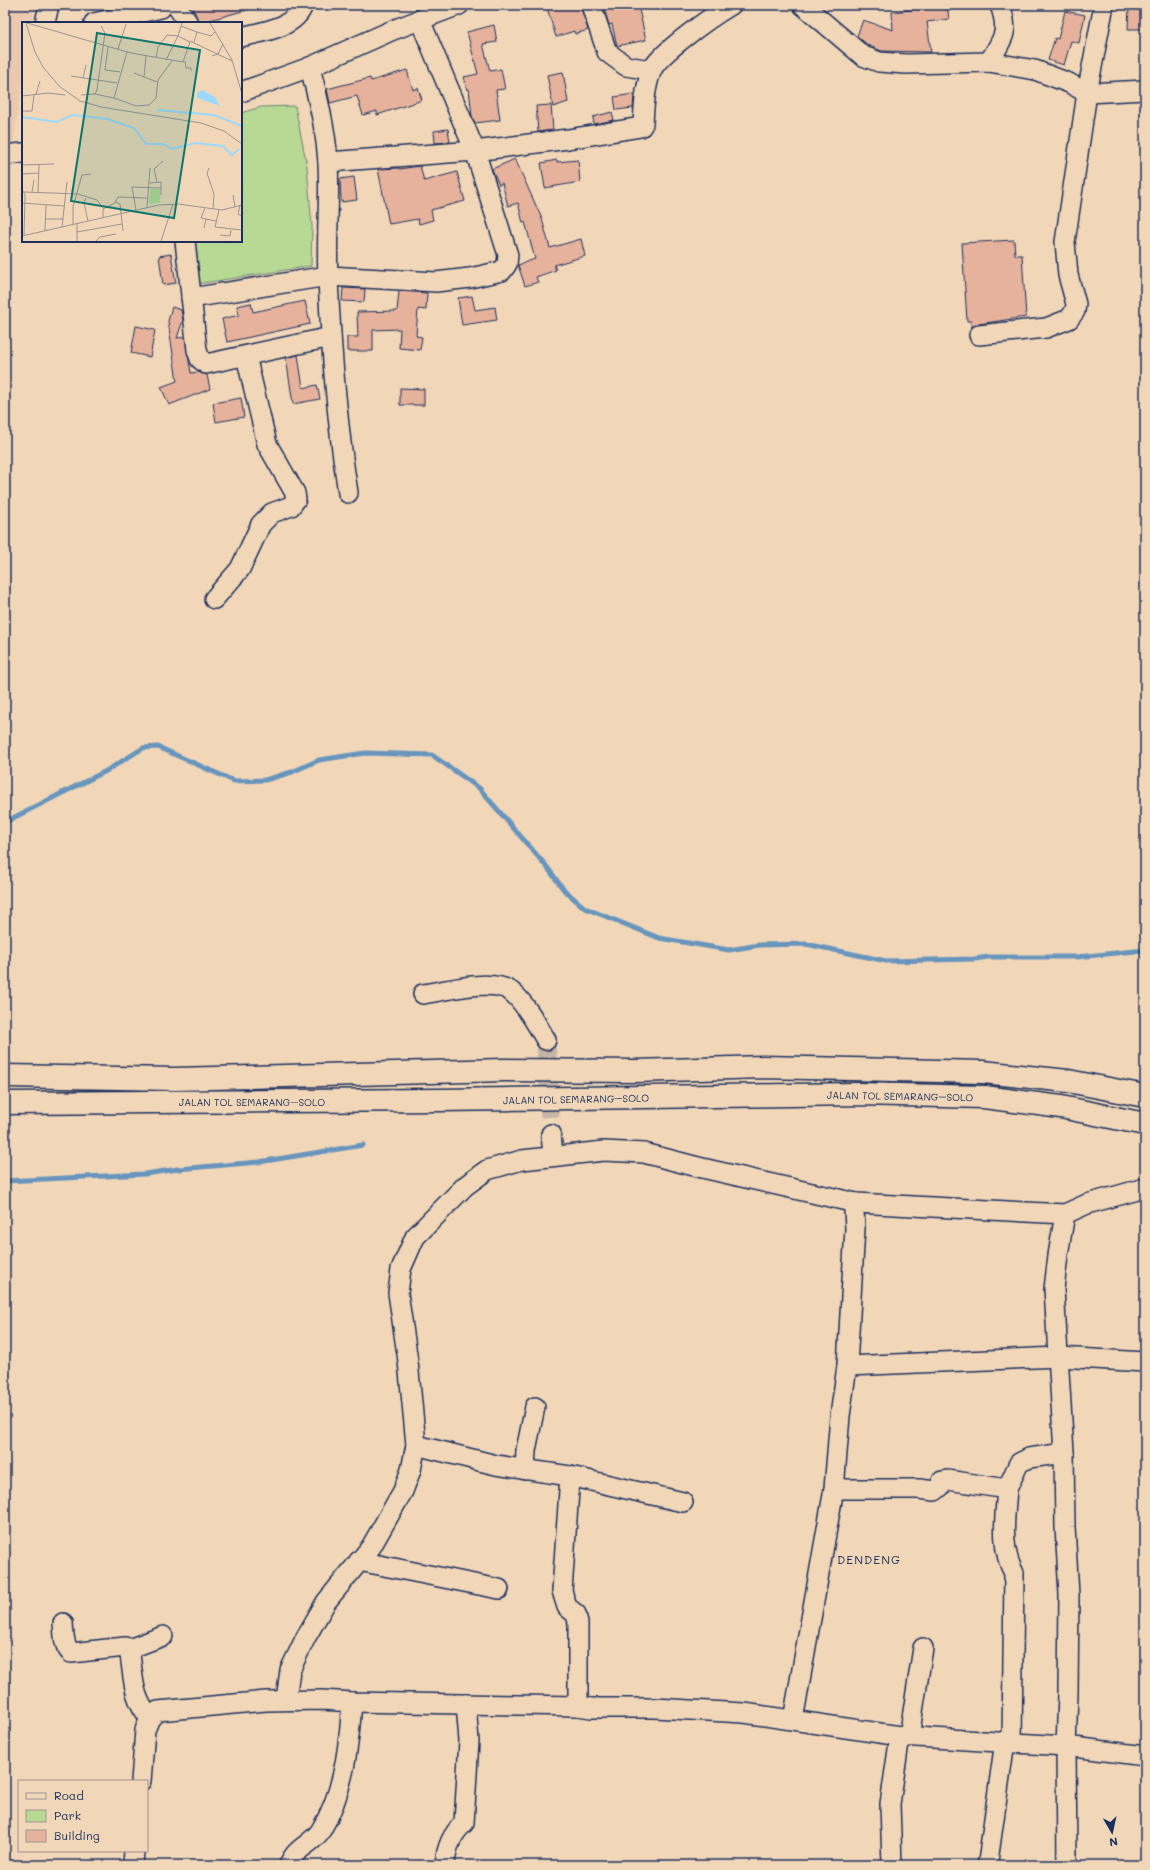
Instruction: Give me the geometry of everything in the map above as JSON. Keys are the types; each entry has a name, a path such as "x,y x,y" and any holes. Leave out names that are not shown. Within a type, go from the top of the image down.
{"highway":[{"path":"5,1076 176,1079 503,1070 636,1072 763,1067 983,1072 1068,1081 1145,1096"},
{"name":"JALAN TOL SEMARANG–SOLO","path":"5,1103 432,1100 858,1094 984,1097 1061,1108 1145,1124"}],"street":[{"path":"45,22 49,5"},
{"path":"242,37 272,29 294,19 303,5"},
{"path":"242,92 310,67 393,30 459,5"},
{"path":"591,5 607,52 626,66 651,70"},
{"path":"328,162 475,151 568,140 641,127 643,124 644,100 651,70 676,45 731,5"},
{"path":"803,5 862,56 879,62 906,64 989,62 1035,70 1069,83 1087,93 1145,90"},
{"path":"989,62 1006,30 1000,5"},
{"path":"979,335 1046,328 1069,319 1075,311 1076,304 1068,275 1065,242 1087,93 1104,5"},
{"path":"100,22 166,10 186,22"},
{"path":"191,298 328,276 436,282 470,278 502,271 507,264 508,255 475,151 420,20"},
{"path":"310,67 322,118 328,162 328,276 331,337 338,414 348,493"},
{"path":"5,156 22,153"},
{"path":"185,242 197,350 200,359 206,364 331,337"},
{"path":"214,599 240,569 261,524 272,514 291,506 296,499 295,493 267,444 246,356"},
{"path":"423,994 490,984 503,987 514,993 546,1040"},
{"path":"551,1134 553,1155"},
{"path":"286,1700 290,1670 306,1637 326,1602 371,1547 403,1491 411,1470 416,1445 408,1361 398,1293 401,1269 415,1238 465,1186 488,1170 522,1160 553,1155 604,1150 644,1153 698,1167 856,1203 1065,1214 1087,1204 1145,1188"},
{"path":"793,1720 834,1490 840,1416 847,1366 855,1228 854,1211 856,1203"},
{"path":"1065,1214 1054,1289 1064,1452 1065,1527 1069,1595 1066,1746 1067,1865"},
{"path":"847,1366 1058,1357 1145,1362"},
{"path":"525,1470 526,1450 535,1407"},
{"path":"416,1445 496,1465 570,1476 683,1502"},
{"path":"988,1861 1009,1741 1014,1573 1008,1563 1006,1542 1005,1517 1007,1489 1019,1463 1029,1458 1064,1452"},
{"path":"570,1476 562,1591 567,1607 576,1614 578,1623 578,1706"},
{"path":"834,1490 935,1491 940,1487 942,1481 948,1480 1007,1489"},
{"path":"359,1561 499,1589"},
{"path":"63,1623 67,1649 71,1653 125,1647 129,1649 164,1636"},
{"path":"892,1865 890,1804 923,1648"},
{"path":"129,1649 135,1693 141,1708 150,1718"},
{"path":"141,1780 145,1730 150,1718 158,1711 165,1709 286,1700 578,1706 591,1708 655,1708 744,1713 904,1736 1009,1741 1066,1746 1145,1756"},
{"path":"289,1865 292,1856 299,1848 320,1832 328,1820 336,1800 350,1735 352,1702"},
{"path":"445,1865 449,1841 455,1831 464,1823 469,1741 466,1704"},
{"path":"133,1865 134,1852"}],"shaded area":[{"path":"5,5 35,5 32,22 22,22 22,86 13,145 5,145"}],"green space":[{"path":"295,106 307,166 312,227 311,266 197,284 190,242 242,242 242,113 261,107"}],"building":[{"path":"192,5 250,5 250,9 199,22"},
{"path":"559,5 580,5 588,30 575,34 574,31 556,37 547,8"},
{"path":"603,5 638,5 646,40 617,46 612,24 609,25"},
{"path":"1129,5 1145,5 1145,29 1128,29"},
{"path":"947,6 949,19 927,22 931,52 882,51 869,46 857,36 863,20 893,30 892,12"},
{"path":"1065,11 1085,15 1079,43 1071,41 1064,65 1048,60 1055,38 1058,39"},
{"path":"494,25 497,42 483,44 490,71 501,69 505,89 496,90 500,120 475,123 472,116 469,89 467,90 464,77 478,74 467,32"},
{"path":"407,70 413,90 418,88 422,100 377,115 377,111 363,115 357,96 330,103 327,89 370,78 371,81"},
{"path":"563,72 568,102 553,107 547,75"},
{"path":"634,94 633,108 616,110 614,97"},
{"path":"551,105 553,130 538,132 536,106"},
{"path":"612,112 614,120 594,124 593,117"},
{"path":"448,129 450,142 435,143 434,131"},
{"path":"515,159 542,219 550,248 581,239 585,256 554,265 556,270 536,277 538,282 525,286 518,265 535,259 525,222 523,223 518,203 508,206 502,183 499,185 492,169"},
{"path":"557,160 557,162 578,160 580,182 545,188 541,163"},
{"path":"420,166 424,181 457,172 465,201 431,210 433,220 419,224 418,219 389,224 378,169 399,169"},
{"path":"354,177 357,200 341,202 340,179"},
{"path":"1014,240 1015,255 1022,255 1026,317 978,324 972,327 971,321 967,321 962,243"},
{"path":"171,254 176,283 163,285 159,256"},
{"path":"343,288 365,289 364,302 342,301"},
{"path":"399,291 427,293 426,310 418,309 416,336 422,337 420,350 399,348 400,329 373,330 373,351 347,351 347,337 358,337 357,312 397,311"},
{"path":"472,296 475,310 495,307 497,320 462,325 458,298"},
{"path":"305,301 310,324 227,342 222,319 239,315 237,306 251,303 253,312"},
{"path":"172,307 181,310 183,320 177,338 185,337 191,373 198,372 207,375 210,389 169,405 161,387 177,381 168,321"},
{"path":"136,326 155,330 150,357 131,353"},
{"path":"298,355 303,388 317,385 320,399 293,404 286,358"},
{"path":"400,388 424,389 424,405 400,405"},
{"path":"241,398 244,417 216,422 213,403"}],"waterway":[{"path":"5,822 106,771 143,748 158,747 234,781 265,780 292,772 319,760 365,753 432,755 479,788 547,867 564,890 585,908 659,938 729,950 759,945 806,944 886,961 975,959 988,957 1077,957 1145,950"},
{"path":"5,1181 145,1174 178,1169 259,1162 363,1145"}],"tunnel":[{"path":"546,1040 551,1134"}],"district":[{"name":"DENDENG","path":"869,1559"}]}
